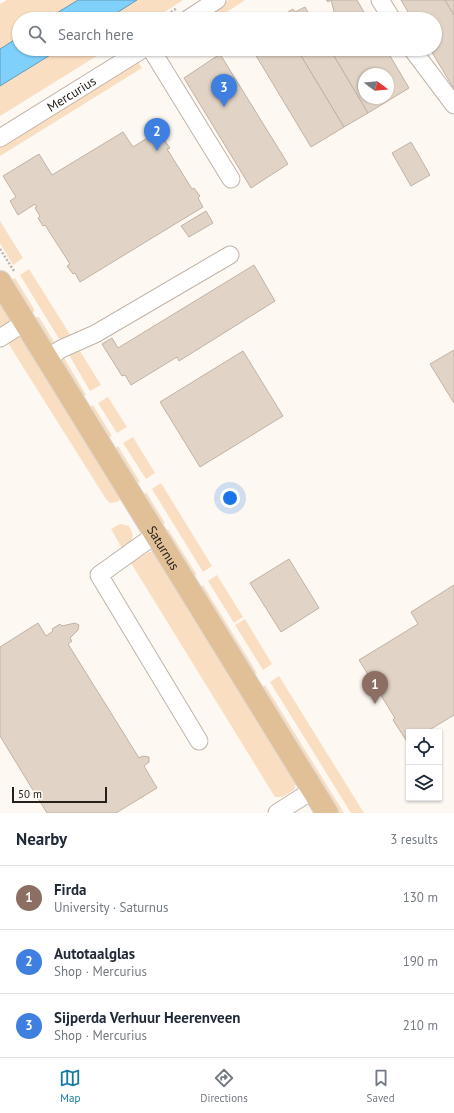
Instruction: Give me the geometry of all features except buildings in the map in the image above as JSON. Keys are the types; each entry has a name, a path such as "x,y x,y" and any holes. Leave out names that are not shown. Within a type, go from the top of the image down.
{"main road":[{"name":"Saturnus","path":"0,282 327,813"}],"street":[{"path":"198,12 216,0"},
{"path":"380,0 388,12"},
{"name":"Mercurius","path":"0,138 132,56"},
{"path":"155,56 231,179"},
{"path":"417,56 454,105"},
{"path":"47,359 61,349 95,334 230,255"},
{"path":"0,338 25,322"},
{"path":"156,534 99,575 199,741"},
{"path":"277,813 313,790"}],"shaded area":[{"path":"7,0 78,0 58,12 12,12 12,41 0,49 0,4"},
{"path":"137,0 183,0 165,12 118,12"},
{"path":"229,0 245,0 227,12 211,12"},
{"path":"49,56 97,56 0,116 0,86"},
{"path":"138,62 142,68 0,156 0,146"},
{"path":"0,221 23,258 13,265 0,243"},
{"path":"29,269 71,336 61,342 20,275"},
{"path":"15,278 34,309 34,312 29,315 11,280"},
{"path":"0,295 11,318 9,322 0,329"},
{"path":"39,317 56,345 52,347 32,320"},
{"path":"21,334 121,498 118,502 110,503 106,499 8,343"},
{"path":"78,348 101,385 90,391 68,353"},
{"path":"63,356 86,395 83,396 59,362"},
{"path":"108,397 127,427 117,433 98,403"},
{"path":"93,405 112,436 107,438 89,408"},
{"path":"133,437 155,473 146,479 123,443"},
{"path":"118,446 140,482 135,483 115,449"},
{"path":"161,483 212,566 203,572 152,489"},
{"path":"146,492 165,523 160,527 144,495"},
{"path":"120,524 129,526 132,534 132,539 122,548 111,529"},
{"path":"168,529 197,575 193,576 163,532"},
{"path":"149,552 154,552 297,781 294,790 282,797 275,797 131,563"},
{"path":"217,575 243,617 234,623 208,581"},
{"path":"203,585 257,673 253,674 200,589"},
{"path":"245,619 272,664 263,670 235,625"},
{"path":"279,676 364,813 351,813 270,682"},
{"path":"265,685 344,813 335,813 262,688"}],"water":[{"path":"78,0 137,0 118,12 58,12"},
{"path":"12,41 12,56 49,56 0,86 0,49"}],"place":[{"name":"Sijperda Verhuur Heerenveen","path":"224,107"},
{"name":"Autotaalglas","path":"157,151"},
{"name":"Firda","path":"375,704"}]}
